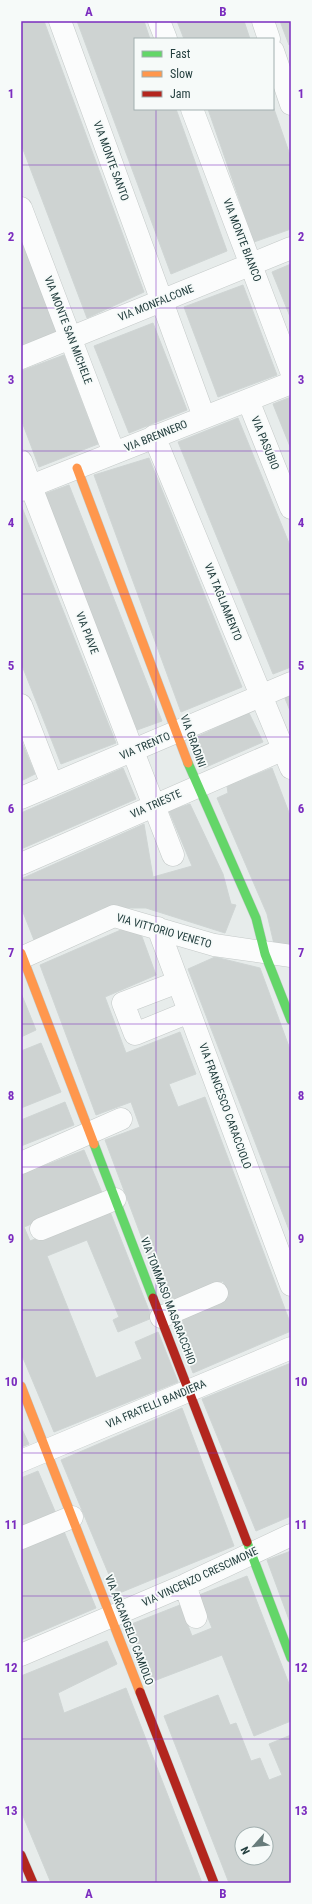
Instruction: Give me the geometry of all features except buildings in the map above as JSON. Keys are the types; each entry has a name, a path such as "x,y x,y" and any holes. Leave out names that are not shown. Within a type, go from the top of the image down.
{"street":[{"name":"VIA MONTE SANTO","path":"60,21 204,418"},
{"path":"159,21 166,38"},
{"path":"263,21 269,38"},
{"path":"274,54 291,104"},
{"name":"VIA MONTE BIANCO","path":"192,110 291,371"},
{"name":"VIA MONTE SAN MICHELE","path":"21,208 114,453"},
{"name":"VIA MONFALCONE","path":"21,358 291,248"},
{"name":"VIA BRENNERO","path":"26,488 291,383"},
{"name":"VIA PASUBIO","path":"248,400 291,508"},
{"name":"VIA TAGLIAMENTO","path":"154,436 262,696 288,754"},
{"name":"VIA PIAVE","path":"21,461 26,488 133,751 173,855"},
{"name":"VIA GRADINI","path":"77,468 197,786 256,918 265,954 291,1020"},
{"name":"VIA TRENTO","path":"21,798 291,683"},
{"path":"21,705 52,785"},
{"name":"VIA TRIESTE","path":"21,864 197,786 288,754"},
{"name":"VIA VITTORIO VENETO","path":"21,956 114,916 214,946 265,954 291,956"},
{"name":"VIA FRANCESCO CARACCIOLO","path":"158,928 291,1285"},
{"name":"VIA TOMMASO MASARACCHIO","path":"21,956 291,1658"},
{"path":"178,982 123,1004 135,1034 190,1012"},
{"path":"21,1163 121,1119"},
{"path":"41,1229 115,1199"},
{"path":"161,1317 217,1293"},
{"name":"VIA FRATELLI BANDIERA","path":"21,1461 291,1348"},
{"name":"VIA ARCANGELO CAMIOLO","path":"21,1388 214,1883"},
{"path":"21,1538 72,1517"},
{"name":"VIA VINCENZO CRESCIMONE","path":"21,1655 185,1585 291,1535"},
{"path":"185,1585 196,1617"},
{"path":"21,1855 33,1883"}],"traffic: fast":[{"path":"188,763 256,918 265,954 291,1020"},
{"path":"94,1144 153,1298"},
{"path":"247,1542 291,1658"}],"traffic: slow":[{"path":"77,468 188,763"},
{"path":"21,953 94,1144"},
{"path":"21,1386 140,1692"}],"traffic: jam":[{"path":"153,1298 247,1542"},
{"path":"140,1692 214,1883"},
{"path":"21,1855 33,1883"}]}
